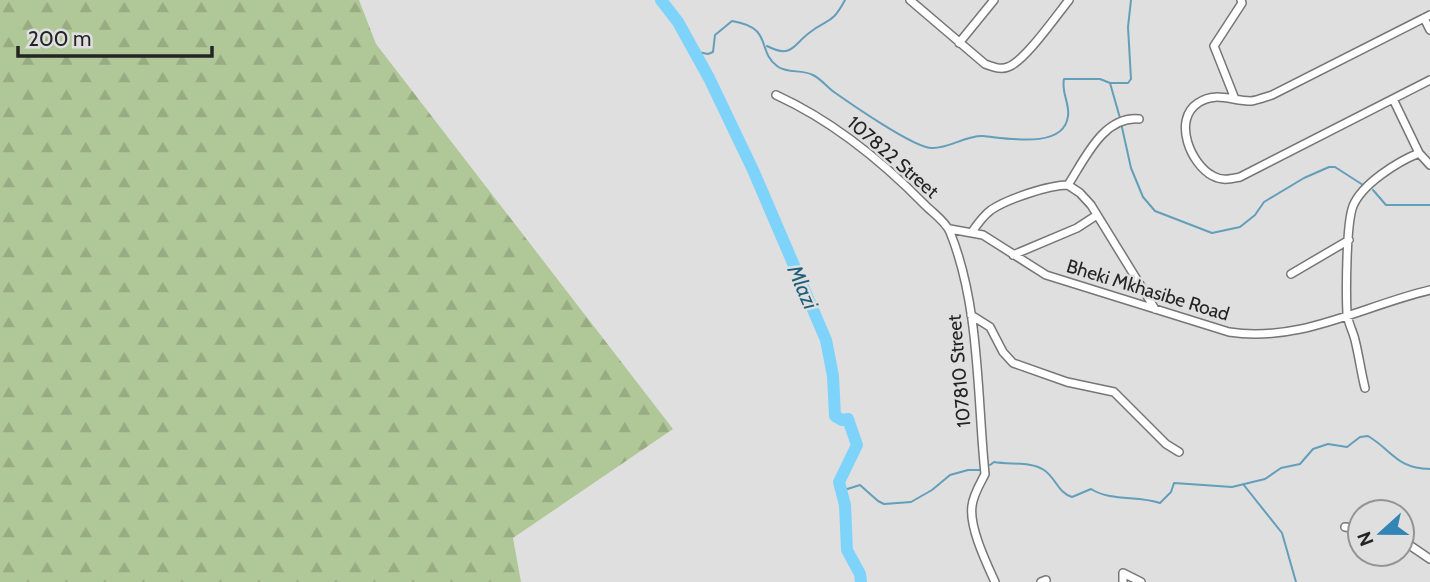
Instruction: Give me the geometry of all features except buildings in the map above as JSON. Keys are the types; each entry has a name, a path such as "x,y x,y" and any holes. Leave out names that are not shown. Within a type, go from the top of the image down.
{"street":[{"path":"959,43 994,0"},
{"path":"913,1 985,64 1000,68 1008,67 1022,57 1069,0"},
{"path":"1235,99 1214,47 1241,0"},
{"path":"1430,30 1427,16 1272,95 1251,101 1219,96 1206,98 1191,109 1186,119 1186,139 1203,169 1212,176 1224,179 1240,177 1430,80"},
{"name":"107822 Street","path":"776,94 855,141 950,229"},
{"path":"1393,99 1419,153 1430,165"},
{"path":"1068,185 1091,148 1117,122 1129,118 1139,119"},
{"path":"1365,388 1356,340 1347,316 1352,208 1391,167 1419,153"},
{"path":"972,232 984,216 999,206 1054,186 1068,185 1084,198 1097,215 1155,309"},
{"path":"1013,255 1077,228 1097,215"},
{"name":"Bheki Mkhasibe Road","path":"950,229 983,235 1046,275 1246,335 1308,330 1430,290"},
{"name":"107810 Street","path":"950,229 971,315 985,474 974,496 973,523 995,582"},
{"path":"1291,274 1349,240"},
{"path":"971,315 990,327 1003,352 1013,363 1067,382 1114,392 1167,444 1179,452"},
{"path":"1123,582 1123,573 1141,582"}],"green space":[{"path":"0,0 359,0 376,44 673,429 513,538 521,582 0,582"}],"waterway":[{"name":"Mlazi","path":"661,0 678,22 709,78 753,170 826,340 833,376 835,416 842,420 848,419 857,445 839,482 845,505 847,550 860,574 861,582"},
{"path":"767,46 782,51 791,49 809,33 833,18 845,0"},
{"path":"1111,83 1128,83 1131,79 1128,27 1131,0"},
{"path":"693,51 708,54 713,52 715,35 732,21 745,24 759,34 767,53 777,66 813,75 882,124 911,141 931,148 977,136 1033,140 1056,134 1064,127 1068,116 1064,79 1100,79 1110,83 1120,118"},
{"path":"1121,123 1131,168 1143,197 1155,211 1212,233 1240,227 1255,215 1264,202 1304,178 1329,167 1335,167 1363,185"},
{"path":"1373,190 1386,205 1430,205"},
{"path":"990,465 994,462 1039,467 1048,473 1063,492 1072,497 1091,489 1107,496 1160,503 1171,492 1174,483 1232,487 1265,479 1281,468 1300,464 1313,449 1328,444 1347,447 1360,437 1368,436 1409,466 1430,469"},
{"path":"841,491 860,485 884,504 911,502 950,475 968,470 982,470"},
{"path":"1243,484 1282,533 1296,582"}]}
